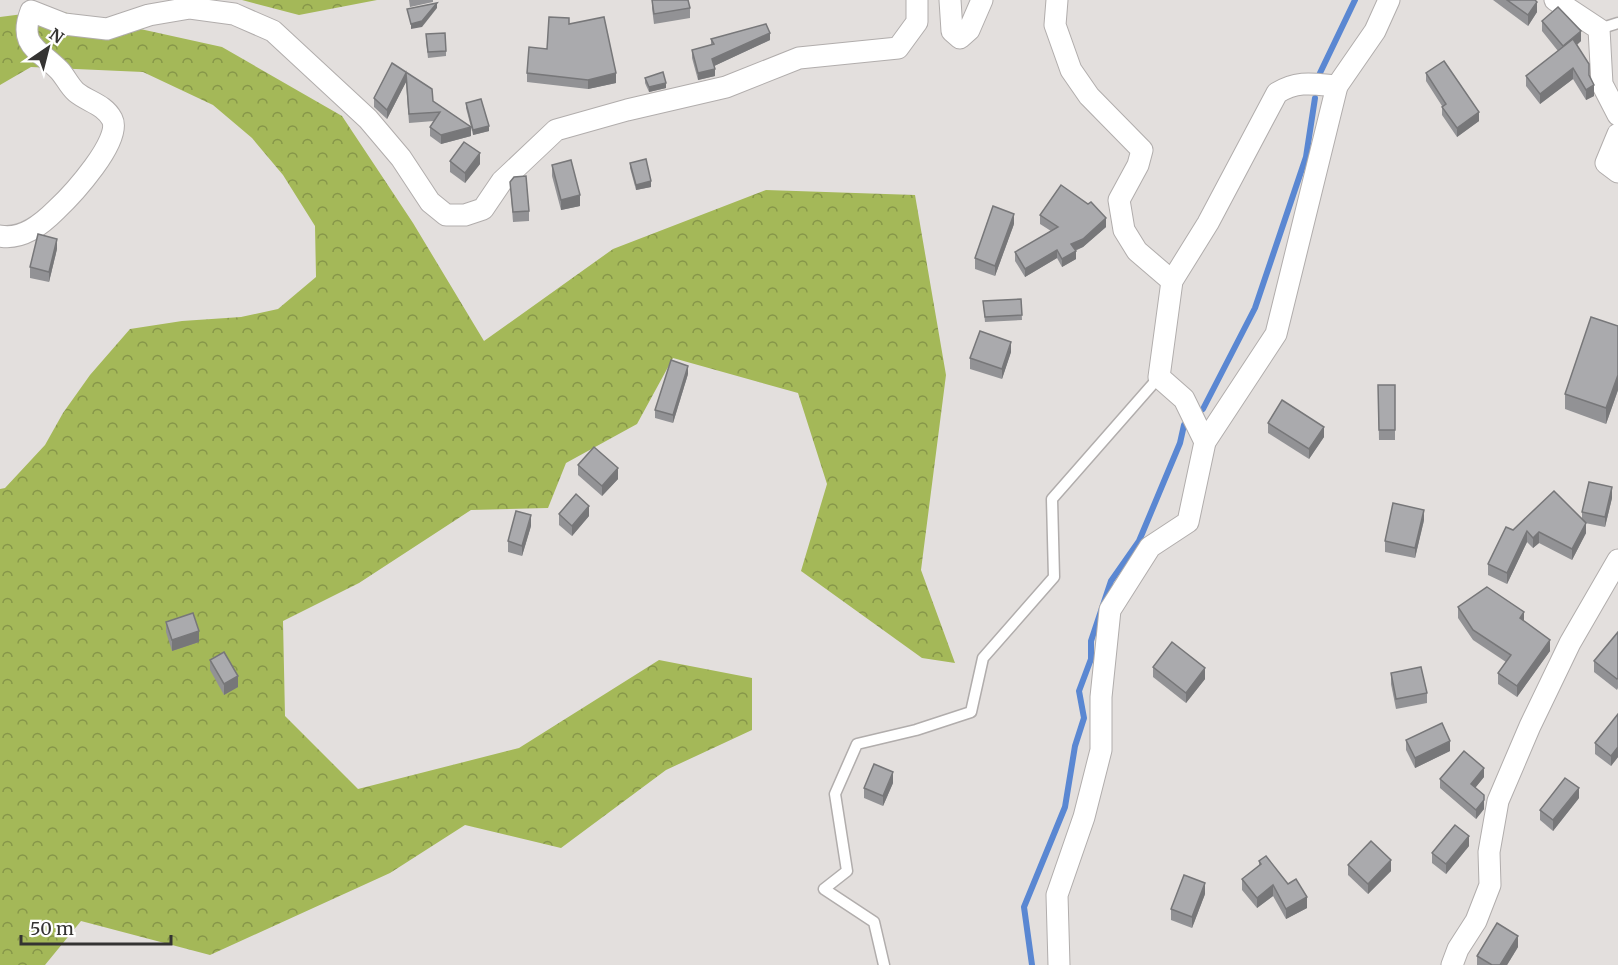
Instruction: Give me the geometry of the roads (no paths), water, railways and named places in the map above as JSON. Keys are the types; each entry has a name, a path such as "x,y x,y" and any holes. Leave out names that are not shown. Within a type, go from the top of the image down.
{"street":[{"path":"0,236 10,238 22,235 53,213 71,195 107,146 114,122 107,112 76,92 60,71 32,46 26,35 26,23 31,10 64,24 107,29 149,15 190,8 234,14 273,31 368,119 401,158 430,202 446,216 465,215 483,209 502,181 556,130 627,110 726,87 799,58 898,48 917,22 917,0"},
{"path":"950,0 952,31 960,38 969,30 982,0"},
{"path":"1057,0 1054,25 1071,70 1089,96 1142,150 1138,165 1119,200 1124,230 1137,252 1172,281"},
{"path":"1059,965 1057,895 1084,817 1101,750 1101,697 1110,610 1150,547 1188,522 1205,442 1276,334 1337,86 1375,31 1389,0"},
{"path":"1555,0 1608,26 1602,84 1618,115"},
{"path":"1205,442 1185,399 1159,377 1172,281 1208,223 1277,93 1296,84 1337,86"},
{"path":"1618,134 1606,163 1618,172"},
{"path":"1452,965 1458,949 1476,921 1490,885 1489,852 1498,801 1530,726 1570,643 1618,560"}],"lane":[{"path":"884,965 874,922 824,889 847,871 835,794 857,744 916,730 971,712 983,658 1054,577 1052,499 1159,377"}],"waterway":[{"path":"1320,73 1355,0"},
{"path":"1203,409 1255,308 1306,157 1315,98"},
{"path":"1032,965 1024,907 1065,807 1075,746 1084,718 1079,691 1091,659 1091,641 1111,581 1139,541 1180,443 1184,425"}]}
